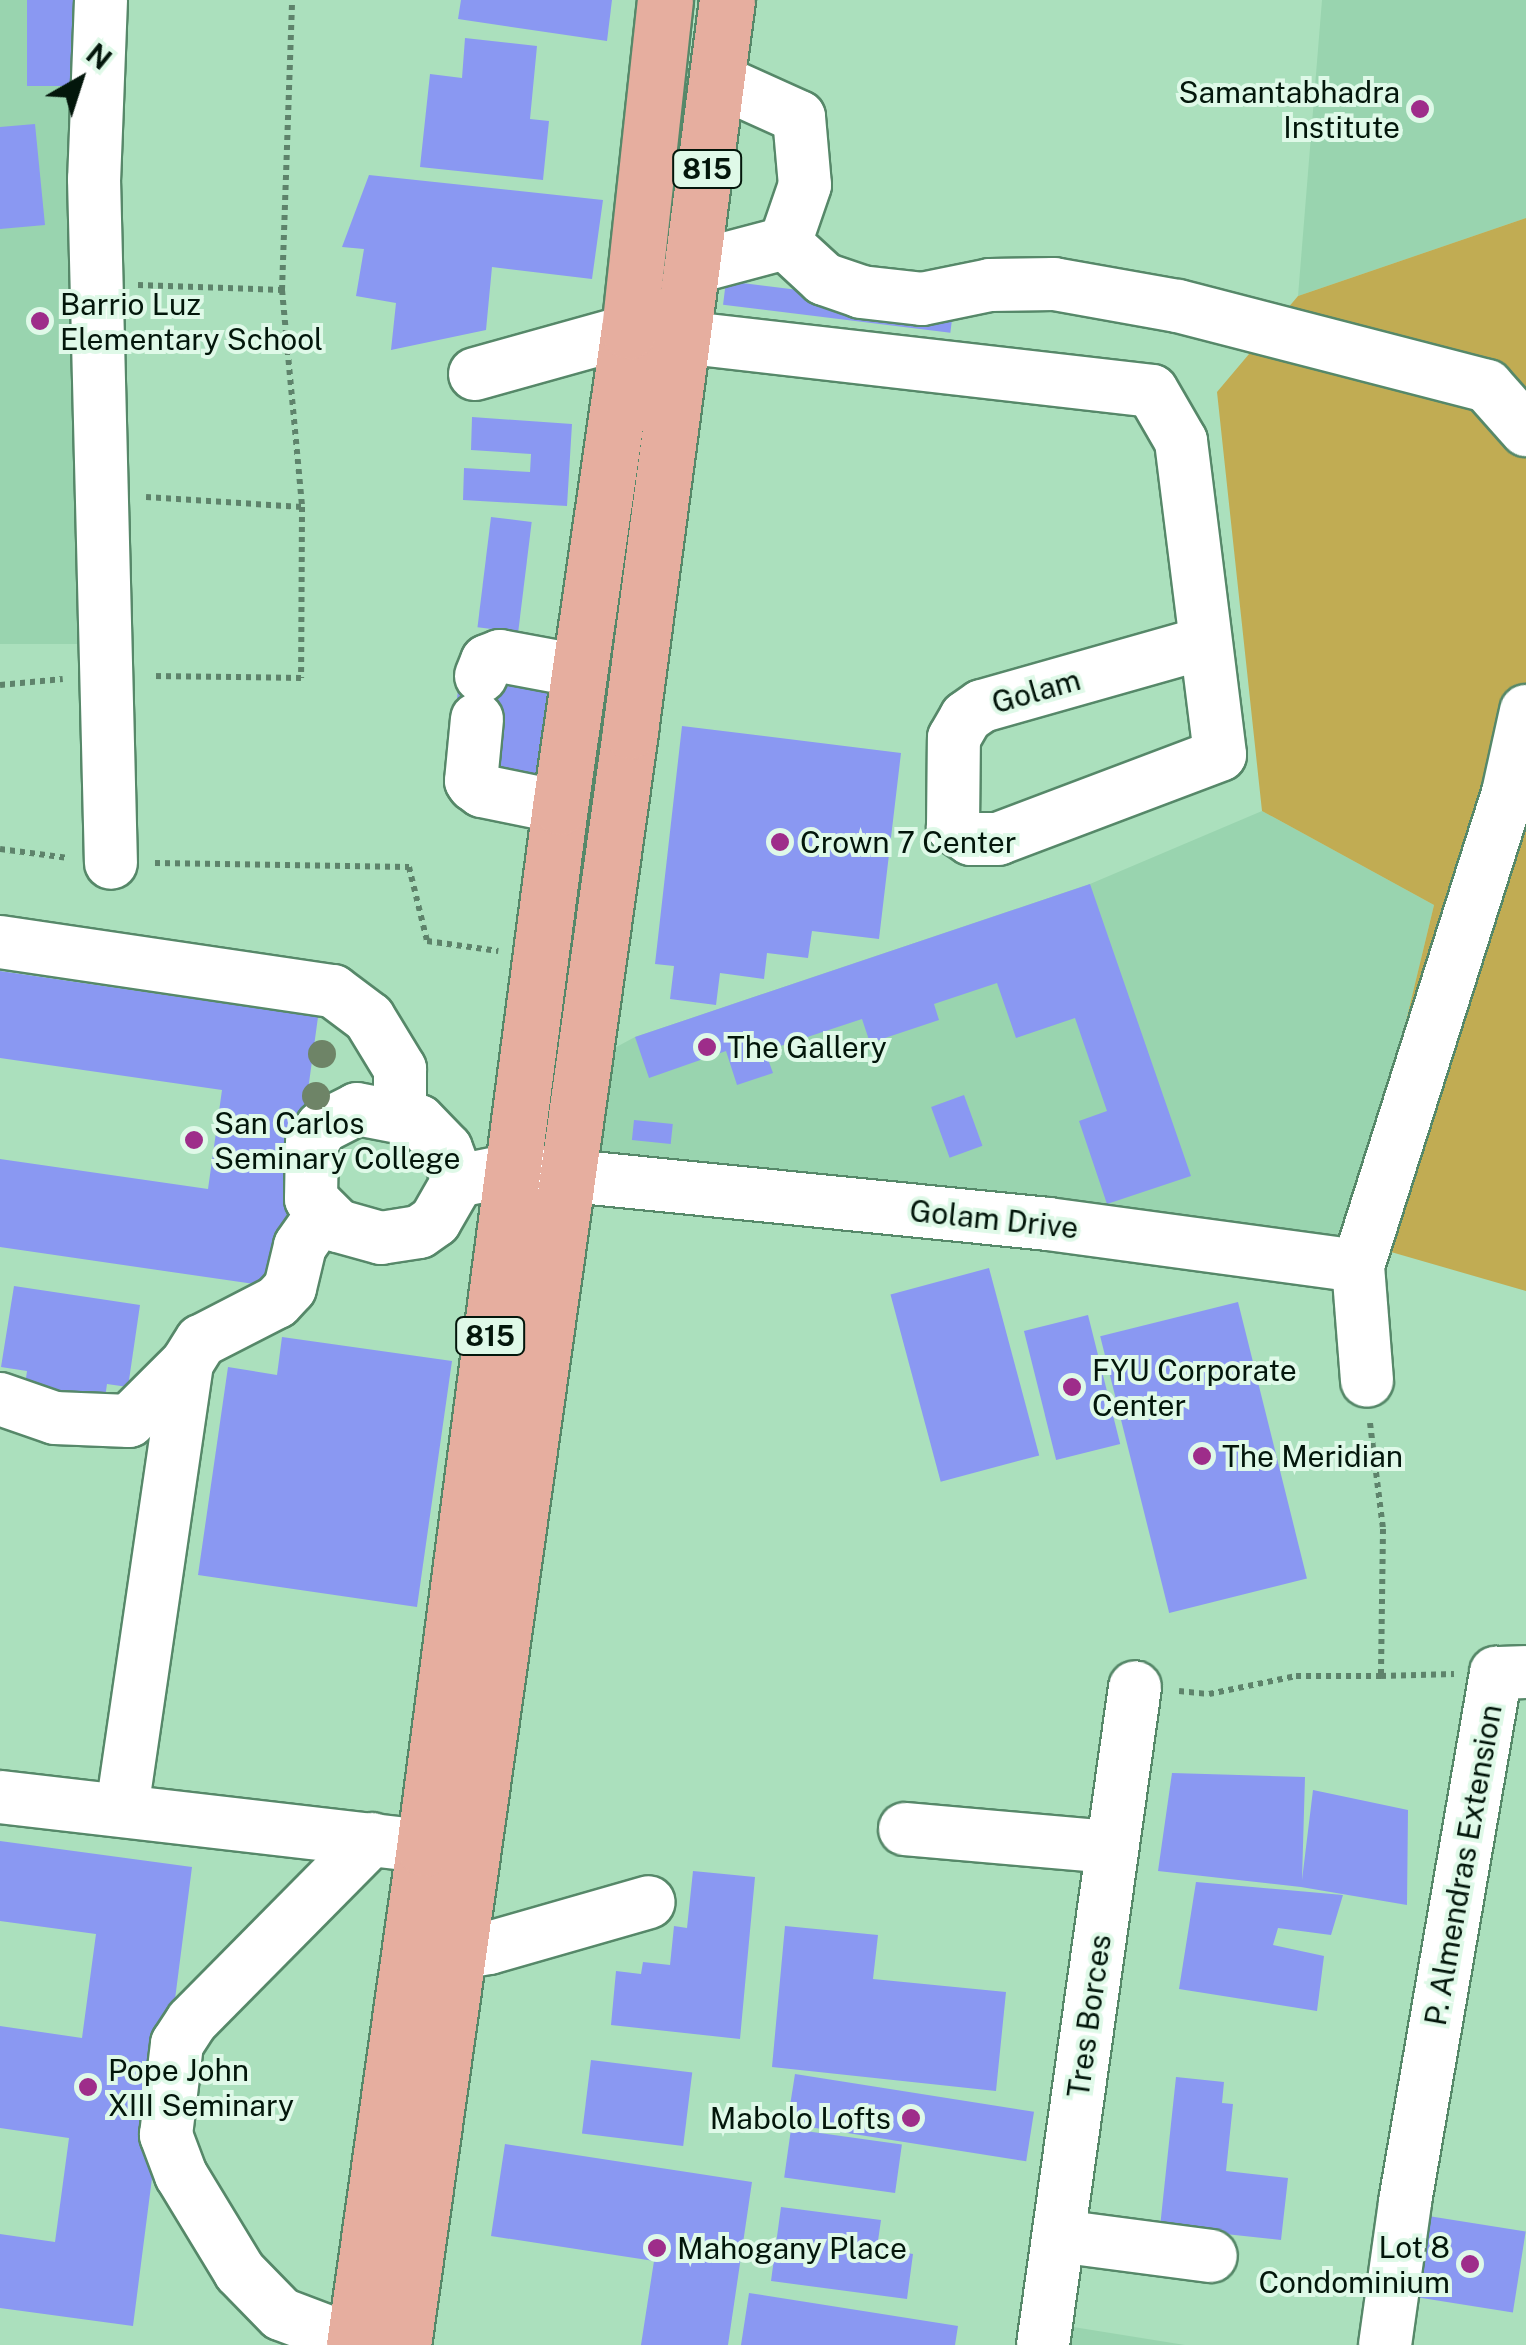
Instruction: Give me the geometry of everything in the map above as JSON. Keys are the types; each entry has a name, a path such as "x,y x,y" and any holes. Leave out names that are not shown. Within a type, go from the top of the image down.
{"main road":[{"name":"815","path":"371,2344 455,1954 567,1176 666,566 655,334 665,0"},
{"name":"815","path":"371,2344 424,1848 580,671 655,334 692,268 726,0"}],"street":[{"path":"101,0 94,179 111,863"},
{"path":"717,80 798,116 805,185 785,243"},
{"path":"692,268 785,243"},
{"path":"785,243 824,279 861,292 922,299 990,284 1054,284 1178,306 1488,386 1526,430"},
{"path":"475,374 655,334 1152,390 1181,441 1204,643"},
{"name":"Golam","path":"1204,643 1220,755 998,839 970,839 953,828 954,738 966,718 982,706 1204,643"},
{"path":"560,807 482,791 471,781 479,698 487,661 500,656 580,671"},
{"path":"1367,1381 1358,1266 1508,793 1526,711"},
{"path":"0,942 333,991 368,1018 400,1069 400,1115"},
{"path":"357,1110 400,1115 434,1132 446,1149 458,1180 435,1220 400,1238 338,1226 322,1215 311,1199 308,1181 312,1143 322,1127 357,1110"},
{"name":"Golam Drive","path":"458,1180 512,1170 1048,1224 1358,1266"},
{"path":"0,1398 55,1418 129,1422 186,1363 201,1341 277,1302 290,1288 300,1246 322,1215"},
{"path":"122,1808 186,1363"},
{"name":"P. Almendras Extension","path":"1385,2345 1405,2202 1511,1672"},
{"name":"Tres Borces","path":"1044,2345 1135,1687"},
{"path":"0,1797 122,1808 424,1848"},
{"path":"905,1829 1111,1847"},
{"path":"371,2344 281,2314 240,2272 181,2175 166,2135 178,2044 192,2021 372,1839"},
{"path":"455,1954 490,1948 649,1902"},
{"path":"1059,2236 1211,2256"}],"path":[{"path":"0,686 106,675 302,678 302,506 282,290 292,0"},
{"path":"97,284 282,290"},
{"path":"104,495 302,506"},
{"path":"0,850 111,863 409,867 426,941 542,957"},
{"path":"1367,1381 1383,1529 1381,1676"},
{"name":"P. Almendras Extension","path":"1135,1687 1209,1694 1296,1676 1511,1672"}],"shaded area":[{"name":"Barrio Luz Elementary School","path":"0,0 83,0 83,644 0,644"},
{"name":"Samantabhadra Institute","path":"1322,0 1526,0 1526,218 1298,296"},
{"path":"1526,218 1526,1291 1353,1241 1434,905 1262,811 1217,392 1298,296"},
{"path":"1262,811 1434,905 1353,1241 598,1171 607,1052 635,1037 1090,884"},
{"path":"1067,2326 1185,2345 1064,2345"}],"building":[{"path":"27,0 77,0 77,86 27,86"},
{"path":"461,0 612,0 607,41 458,19"},
{"path":"465,38 537,46 530,119 549,121 543,180 420,167 430,74 462,78"},
{"path":"35,124 45,225 0,229 0,127"},
{"path":"369,175 603,200 592,279 492,267 486,330 391,350 396,303 356,296 364,249 342,247"},
{"path":"726,281 953,309 950,333 723,305"},
{"path":"472,417 572,424 567,506 463,500 464,468 530,472 531,454 471,450"},
{"path":"491,517 532,522 518,632 477,627"},
{"path":"460,673 557,687 546,777 492,769 455,716"},
{"name":"Crown 7 Center","path":"682,726 901,753 879,939 812,931 808,958 767,953 764,979 720,973 716,1005 670,999 674,966 655,964"},
{"name":"The Gallery","path":"1090,884 1191,1176 1107,1204 1079,1121 1107,1111 1075,1018 1016,1038 997,983 934,1004 939,1020 870,1043 862,1019 765,1051 773,1073 737,1085 726,1051 649,1078 635,1037"},
{"path":"0,971 318,1017 281,1288 0,1247 0,1159 208,1189 222,1090 0,1058"},
{"path":"964,1095 982,1146 950,1158 931,1107"},
{"path":"634,1120 673,1124 671,1144 632,1140"},
{"path":"989,1268 1039,1455 941,1482 890,1294"},
{"path":"14,1286 140,1305 128,1387 107,1384 103,1412 23,1399 27,1371 1,1367"},
{"name":"The Meridian","path":"1238,1302 1307,1579 1169,1613 1100,1336"},
{"name":"FYU Corporate Center","path":"1088,1315 1120,1444 1056,1460 1024,1331"},
{"path":"282,1337 452,1361 417,1607 198,1575 228,1367 277,1375"},
{"path":"1172,1773 1305,1777 1302,1880 1313,1790 1408,1810 1407,1905 1301,1887 1158,1871"},
{"path":"0,1841 192,1867 133,2326 0,2308 0,2234 55,2242 69,2138 0,2128 0,2026 82,2038 96,1934 0,1921"},
{"path":"693,1871 755,1877 740,2039 611,2025 616,1971 641,1974 643,1962 670,1965 674,1926 687,1928"},
{"path":"1196,1882 1343,1895 1331,1935 1278,1928 1273,1945 1324,1956 1317,2011 1179,1989"},
{"path":"785,1926 878,1935 873,1979 1006,1992 996,2091 772,2067"},
{"path":"591,2060 692,2072 683,2146 582,2133"},
{"name":"Mabolo Lofts","path":"795,2074 1034,2112 1026,2161 787,2123"},
{"path":"1176,2077 1224,2082 1222,2103 1233,2104 1226,2171 1288,2178 1281,2240 1160,2227"},
{"path":"791,2129 902,2145 895,2193 784,2178"},
{"name":"Mahogany Place","path":"505,2144 752,2182 728,2345 641,2345 654,2261 491,2236"},
{"path":"781,2207 881,2220 877,2248 913,2254 907,2299 771,2281"},
{"name":"Lot 8 Condominium","path":"1422,2215 1526,2231 1513,2312 1409,2296"},
{"path":"749,2293 958,2326 955,2345 741,2345"}],"place":[{"name":"Samantabhadra Institute","path":"1420,109"},
{"name":"Barrio Luz Elementary School","path":"40,321"},
{"name":"Crown 7 Center","path":"780,842"},
{"name":"The Gallery","path":"707,1047"},
{"name":"San Carlos Seminary College","path":"194,1140"},
{"name":"FYU Corporate Center","path":"1072,1387"},
{"name":"The Meridian","path":"1202,1456"},
{"name":"Pope John XIII Seminary","path":"88,2087"},
{"name":"Mabolo Lofts","path":"911,2118"},
{"name":"Mahogany Place","path":"657,2248"},
{"name":"Lot 8 Condominium","path":"1470,2264"}]}
